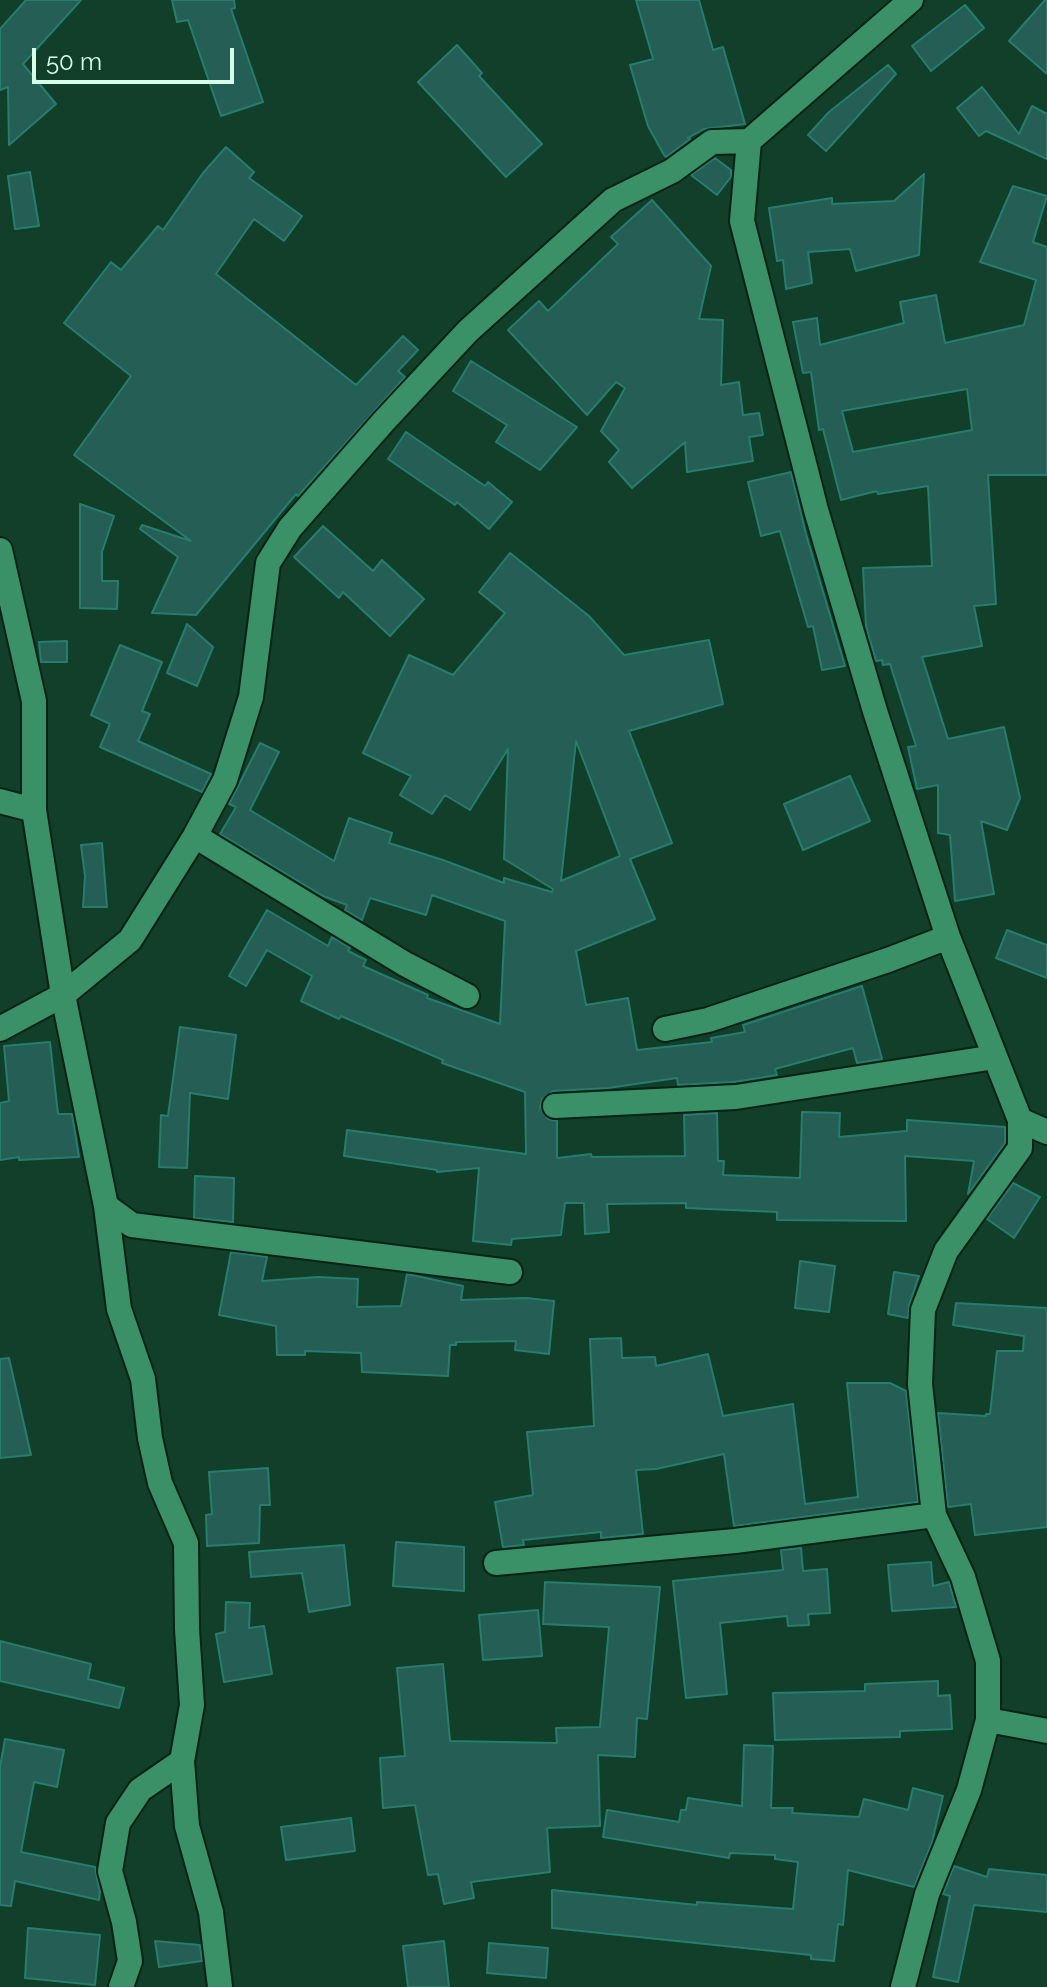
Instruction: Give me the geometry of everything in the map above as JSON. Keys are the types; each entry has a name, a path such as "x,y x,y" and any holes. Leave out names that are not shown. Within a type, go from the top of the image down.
{"street":[{"path":"0,1029 63,995 130,940 195,836 225,780 251,697 268,563 290,528 468,331 613,200 672,171 712,142 749,141 911,0"},
{"path":"749,141 742,221 816,510 875,711 948,937 1020,1120 1020,1148 946,1251 923,1310 920,1384 934,1515 963,1577 988,1661 988,1720 969,1790 927,1894 903,1987"},
{"path":"0,550 34,701 34,810 63,995 106,1206 119,1309 143,1379 150,1438 160,1483 186,1543 192,1705 182,1761 187,1826 211,1912 220,1987"},
{"path":"0,801 34,810"},
{"path":"195,836 405,964 467,996"},
{"path":"665,1029 708,1020 948,937"},
{"path":"555,1106 736,1097 995,1057"},
{"path":"1020,1120 1047,1132"},
{"path":"106,1206 132,1225 510,1272"},
{"path":"496,1563 735,1541 934,1515"},
{"path":"988,1720 1047,1731"},
{"path":"121,1987 130,1961 124,1922 110,1871 118,1823 140,1790 182,1761"}],"building":[{"path":"26,0 81,0 23,64 56,104 9,145 8,87 0,90 0,29"},
{"path":"172,0 234,0 235,8 231,9 263,102 221,116 188,20 177,22"},
{"path":"636,0 699,0 713,50 723,47 745,124 704,129 666,157 664,155 648,126 630,65 653,59"},
{"path":"1047,0 1047,74 1009,41"},
{"path":"965,5 984,28 931,71 912,46"},
{"path":"457,45 482,73 479,76 542,144 506,177 418,82"},
{"path":"888,65 896,74 826,151 808,135 829,112"},
{"path":"982,87 1019,134 1032,106 1047,114 1047,159 986,131 979,136 957,108"},
{"path":"226,147 254,172 249,178 302,216 284,241 254,219 216,274 356,385 403,336 418,350 398,371 405,377 298,496 296,494 196,615 152,613 178,557 140,529 142,525 191,541 74,455 131,376 64,323 111,262 121,270 158,226 163,230 203,173"},
{"path":"715,158 731,170 731,177 717,195 691,175"},
{"path":"30,172 39,226 15,229 8,176"},
{"path":"924,174 919,255 856,271 850,249 808,252 812,283 786,289 783,260 777,261 769,208 832,198 832,204 894,201"},
{"path":"1013,186 1047,196 1033,242 1047,247 1047,475 988,475 996,604 974,606 982,646 922,657 948,739 1004,727 1020,798 1007,830 981,821 994,894 955,901 950,835 938,833 938,785 917,789 908,747 916,746 890,664 883,665 882,660 876,661 866,626 863,568 932,566 928,486 878,494 877,491 841,500 823,429 819,430 811,372 803,373 793,322 817,318 820,345 904,323 900,302 936,295 945,343 1024,325 1036,280 980,262","holes":["967,389 972,430 853,452 842,411"]},
{"path":"652,200 711,266 699,319 723,320 721,385 739,382 743,415 759,413 763,435 749,437 753,461 687,472 685,442 632,488 609,462 619,450 601,431 625,388 616,382 587,415 508,330 539,301 548,311 618,244 611,237"},
{"path":"471,361 577,427 540,470 496,442 507,425 453,391"},
{"path":"406,432 485,486 488,482 512,502 489,529 457,502 455,505 388,459"},
{"path":"791,472 845,666 822,670 813,626 808,627 780,531 761,536 748,482"},
{"path":"80,504 114,516 102,552 102,581 118,581 117,609 80,608"},
{"path":"323,526 373,571 382,560 424,599 390,636 343,592 339,598 294,557"},
{"path":"510,553 589,616 624,655 709,640 723,704 629,731 672,843 630,859 655,919 576,951 586,1005 628,998 637,1050 712,1042 711,1038 745,1032 743,1025 862,986 882,1059 857,1063 853,1048 775,1069 777,1075 734,1082 678,1085 677,1078 608,1088 553,1091 542,1099 540,1108 548,1119 557,1121 557,1158 591,1154 592,1157 685,1156 684,1115 717,1113 718,1161 724,1161 723,1175 800,1178 802,1112 840,1113 839,1137 907,1131 907,1120 1005,1127 1005,1143 968,1194 974,1161 905,1156 906,1221 777,1220 777,1212 686,1208 686,1203 607,1204 609,1232 585,1234 584,1203 565,1203 561,1235 512,1239 511,1245 473,1241 479,1168 437,1172 344,1156 347,1130 526,1154 525,1092 442,1063 443,1060 301,1001 312,976 267,950 246,986 229,976 267,910 328,946 332,937 350,948 348,951 366,960 363,966 428,995 427,998 500,1024 505,921 432,895 426,915 370,898 362,920 345,910 347,905 323,896 220,834 236,807 229,804 260,743 279,752 250,810 334,861 349,818 392,833 389,843 504,883 504,878 552,892 553,889 504,859 508,749 470,810 445,795 432,814 400,795 411,776 363,753 409,655 453,675 505,613 479,592","holes":["576,741 620,856 561,881"]},
{"path":"187,624 213,647 197,686 167,673"},
{"path":"67,641 67,662 41,662 39,642"},
{"path":"120,645 162,662 142,711 150,714 138,741 211,774 202,792 100,747 110,724 91,715"},
{"path":"850,776 870,821 803,850 784,804"},
{"path":"102,843 107,907 83,907 85,876 81,845"},
{"path":"1007,930 1047,945 1047,978 996,958"},
{"path":"180,1027 236,1035 228,1099 190,1093 187,1168 159,1167 161,1115 168,1116"},
{"path":"50,1042 58,1114 72,1114 79,1157 0,1160 0,1103 9,1101 4,1046"},
{"path":"195,1176 234,1178 233,1222 194,1218"},
{"path":"1013,1183 1040,1197 1014,1238 987,1219"},
{"path":"231,1252 267,1257 262,1281 318,1277 358,1279 357,1307 401,1306 407,1274 463,1286 461,1300 526,1298 554,1301 549,1354 515,1350 516,1341 456,1342 456,1345 450,1345 448,1376 362,1372 361,1353 305,1351 305,1355 277,1355 276,1326 219,1315"},
{"path":"800,1261 835,1266 829,1312 795,1308"},
{"path":"894,1272 919,1276 908,1318 888,1314"},
{"path":"956,1303 1047,1308 1047,1527 975,1535 971,1504 948,1507 938,1413 990,1414 997,1351 1023,1351 1024,1336 953,1325"},
{"path":"621,1338 622,1358 655,1357 656,1366 708,1354 723,1416 793,1404 805,1504 858,1497 847,1383 890,1383 906,1391 918,1502 734,1526 724,1454 656,1469 636,1470 643,1534 601,1538 601,1532 523,1540 524,1545 503,1547 495,1502 533,1495 527,1432 594,1426 590,1339"},
{"path":"9,1358 31,1455 0,1458 0,1359"},
{"path":"268,1468 270,1505 260,1505 259,1543 207,1546 206,1515 212,1514 209,1472"},
{"path":"396,1542 464,1547 464,1591 393,1586"},
{"path":"344,1545 350,1605 309,1612 302,1573 251,1577 249,1552"},
{"path":"801,1548 803,1571 827,1569 830,1613 808,1614 809,1625 788,1626 787,1616 720,1623 727,1694 686,1698 673,1581 783,1570 781,1550"},
{"path":"931,1562 933,1586 949,1582 956,1607 892,1611 888,1565"},
{"path":"545,1582 660,1587 647,1719 637,1718 635,1757 598,1755 600,1826 547,1828 550,1872 471,1882 474,1898 444,1904 438,1874 428,1875 415,1805 383,1808 380,1758 405,1756 397,1668 443,1664 450,1741 557,1743 556,1728 600,1727 609,1627 543,1624"},
{"path":"226,1602 250,1603 249,1628 264,1626 272,1674 224,1682 216,1634 225,1632"},
{"path":"538,1610 542,1656 483,1660 479,1615"},
{"path":"0,1641 91,1664 88,1679 124,1688 119,1708 0,1681"},
{"path":"938,1681 938,1696 950,1695 952,1729 900,1731 900,1737 775,1740 773,1693 865,1691 865,1684"},
{"path":"5,1739 64,1750 57,1787 34,1782 21,1852 95,1867 99,1900 15,1881 11,1906 0,1905 0,1767"},
{"path":"744,1745 773,1746 771,1808 793,1808 792,1813 859,1817 864,1799 908,1810 913,1788 943,1796 932,1842 914,1887 848,1870 843,1925 838,1924 834,1961 811,1959 811,1955 552,1928 552,1890 697,1905 697,1902 793,1909 798,1862 775,1859 775,1855 730,1853 729,1858 603,1837 607,1810 679,1822 688,1798 742,1806"},
{"path":"351,1818 355,1851 286,1860 281,1827"},
{"path":"954,1866 987,1877 989,1869 1047,1875 1047,1912 974,1905 958,1982 933,1977 950,1896 943,1894"},
{"path":"28,1928 100,1935 95,1985 25,1978"},
{"path":"155,1941 200,1945 202,1961 159,1967"},
{"path":"444,1941 449,1987 408,1987 403,1946"},
{"path":"489,1943 548,1948 546,1978 487,1973"}]}
